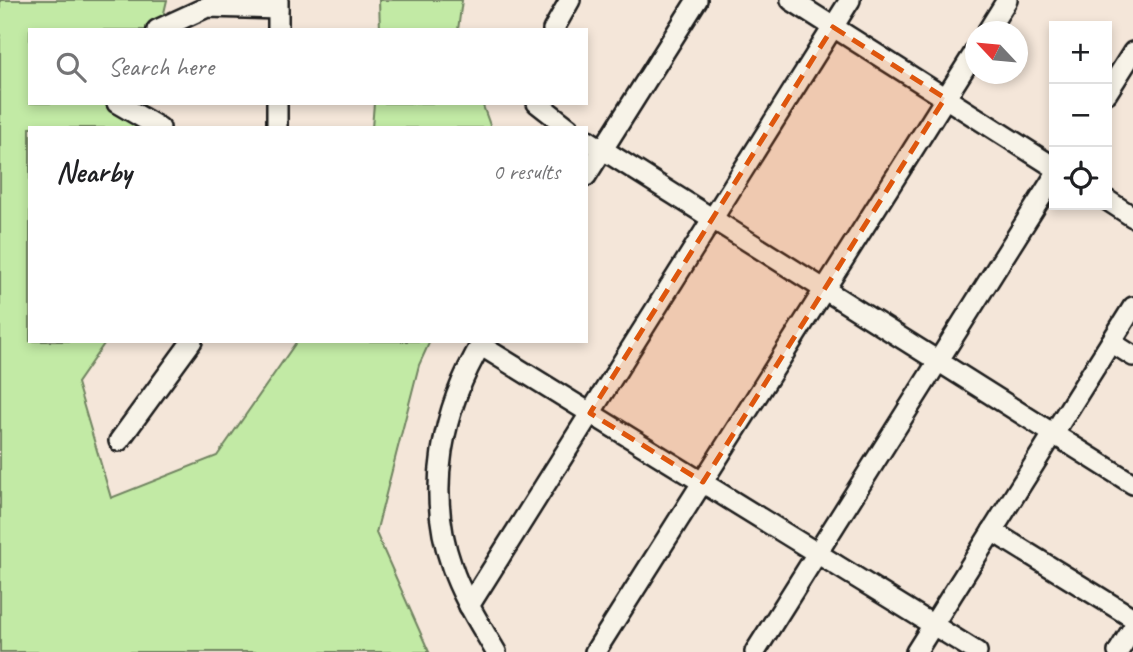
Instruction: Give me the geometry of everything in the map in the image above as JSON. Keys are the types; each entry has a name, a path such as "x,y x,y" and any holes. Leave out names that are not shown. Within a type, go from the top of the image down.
{"street":[{"path":"554,28 570,0"},
{"path":"588,173 697,0"},
{"path":"792,0 1049,164"},
{"path":"469,606 850,0"},
{"path":"994,21 1007,0"},
{"path":"161,28 207,7 278,4 278,28"},
{"path":"1112,85 1133,52"},
{"path":"595,652 965,66"},
{"path":"120,105 157,126"},
{"path":"278,105 278,126"},
{"path":"540,105 566,126"},
{"path":"588,140 1133,484"},
{"path":"755,652 1049,185"},
{"path":"1112,203 1133,217"},
{"path":"916,652 1133,307"},
{"path":"1111,342 1133,356"},
{"path":"119,441 191,343"},
{"path":"496,652 469,606 452,568 440,528 438,477 445,429 461,383 482,343 590,413 977,652"},
{"path":"992,531 1133,618"},
{"path":"1118,652 1133,628"}],"highlighted area":[{"path":"833,27 945,98 703,482 590,413"}],"green space":[{"path":"0,0 167,0 160,28 28,28 28,105 145,105 140,126 28,126 28,343 105,343 77,383 111,498 217,456 296,343 429,343 419,365 376,533 429,652 0,652"},
{"path":"379,0 462,0 458,28 380,28"},
{"path":"374,105 483,105 490,126 372,126"}]}
